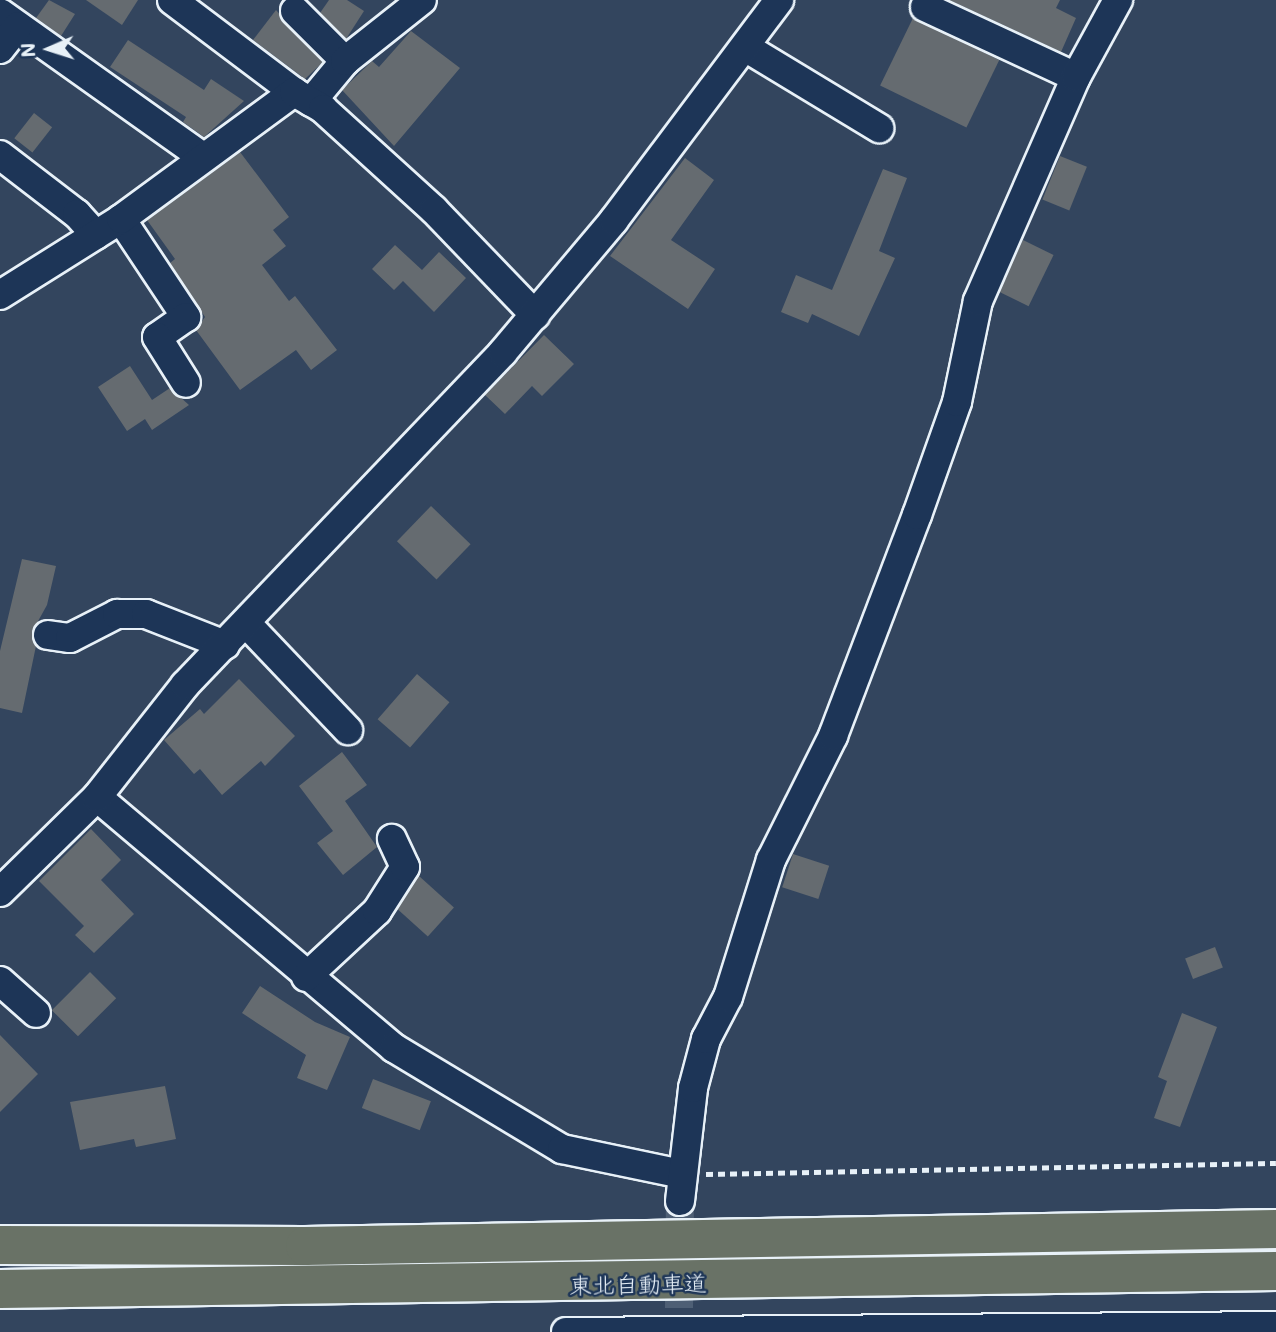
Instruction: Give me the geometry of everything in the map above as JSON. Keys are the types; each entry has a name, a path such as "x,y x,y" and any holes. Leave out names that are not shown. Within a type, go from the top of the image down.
{"highway":[{"name":"東北自動車道","path":"0,1245 305,1245 1276,1229"},
{"name":"東北自動車道","path":"0,1289 1276,1271"}],"street":[{"path":"172,0 302,97 434,210 534,315"},
{"path":"0,295 121,219 203,157 302,97 422,0"},
{"path":"0,892 97,797 185,685 247,623 534,315 779,0"},
{"path":"97,797 306,977 394,1048 537,1136 681,1188 706,1039 728,997 771,860 833,736 917,515 957,402 978,301 1076,77 1118,0"},
{"path":"925,6 1076,77"},
{"path":"295,11 345,61"},
{"path":"0,49 9,20 203,157"},
{"path":"745,47 879,128"},
{"path":"0,155 77,214 96,235"},
{"path":"121,219 186,317 158,337 186,383"},
{"path":"48,635 70,638 117,614 146,614 225,645"},
{"path":"247,623 348,730"},
{"path":"306,977 377,911 405,867 392,839"},
{"path":"0,981 36,1013"},
{"path":"566,1332 635,1332 679,1320 836,1331 1276,1326"}],"path":[{"path":"681,1188 1276,1163"}],"building":[{"path":"49,0 75,14 61,36 36,18"},
{"path":"86,0 138,0 122,25"},
{"path":"329,0 347,0 364,11 346,39 320,13"},
{"path":"949,0 1060,0 1056,8 1076,18 1061,52"},
{"path":"276,10 323,62 305,79 253,40"},
{"path":"913,18 999,60 966,127 880,85"},
{"path":"411,31 460,68 394,146 342,90 372,61 379,67"},
{"path":"128,40 204,90 211,79 244,101 204,137 183,122 186,117 110,67"},
{"path":"34,113 52,127 32,152 14,138"},
{"path":"240,152 289,217 273,230 286,246 262,265 289,301 295,296 337,350 311,370 296,350 240,390 196,330 205,317 170,263 175,259 147,220"},
{"path":"1060,156 1087,167 1069,210 1042,200"},
{"path":"685,158 714,180 671,240 715,269 688,309 610,256"},
{"path":"883,169 907,178 879,251 895,258 859,336 812,314 808,323 781,312 796,275 832,290"},
{"path":"1023,240 1054,255 1029,306 998,291"},
{"path":"395,245 422,270 439,252 466,278 434,312 403,281 394,290 372,269"},
{"path":"544,335 574,364 542,396 532,386 505,414 485,395"},
{"path":"130,366 152,400 170,388 189,405 152,430 145,419 127,431 98,387"},
{"path":"431,506 471,544 437,579 397,541"},
{"path":"22,559 56,566 47,605 32,632 36,646 22,713 0,708 0,651"},
{"path":"417,674 449,702 410,747 378,719"},
{"path":"239,679 295,736 265,766 261,761 222,795 200,769 194,774 164,740 200,709 204,714"},
{"path":"342,752 367,785 345,801 377,847 343,875 317,843 333,831 299,786"},
{"path":"91,829 121,860 101,880 134,914 94,953 75,935 84,926 39,881"},
{"path":"793,854 829,866 818,899 782,887"},
{"path":"419,876 454,907 428,936 393,905"},
{"path":"1215,947 1223,968 1193,979 1185,958"},
{"path":"90,972 116,998 78,1036 52,1010"},
{"path":"260,986 315,1022 350,1037 327,1090 297,1078 306,1055 242,1013"},
{"path":"1182,1013 1217,1027 1180,1127 1154,1118 1167,1081 1158,1077"},
{"path":"0,1035 38,1074 0,1112"},
{"path":"373,1079 431,1101 420,1130 362,1108"},
{"path":"165,1086 176,1139 136,1147 134,1139 80,1150 70,1102"}],"tunnel":[{"path":"679,1308 680,1201"}]}
